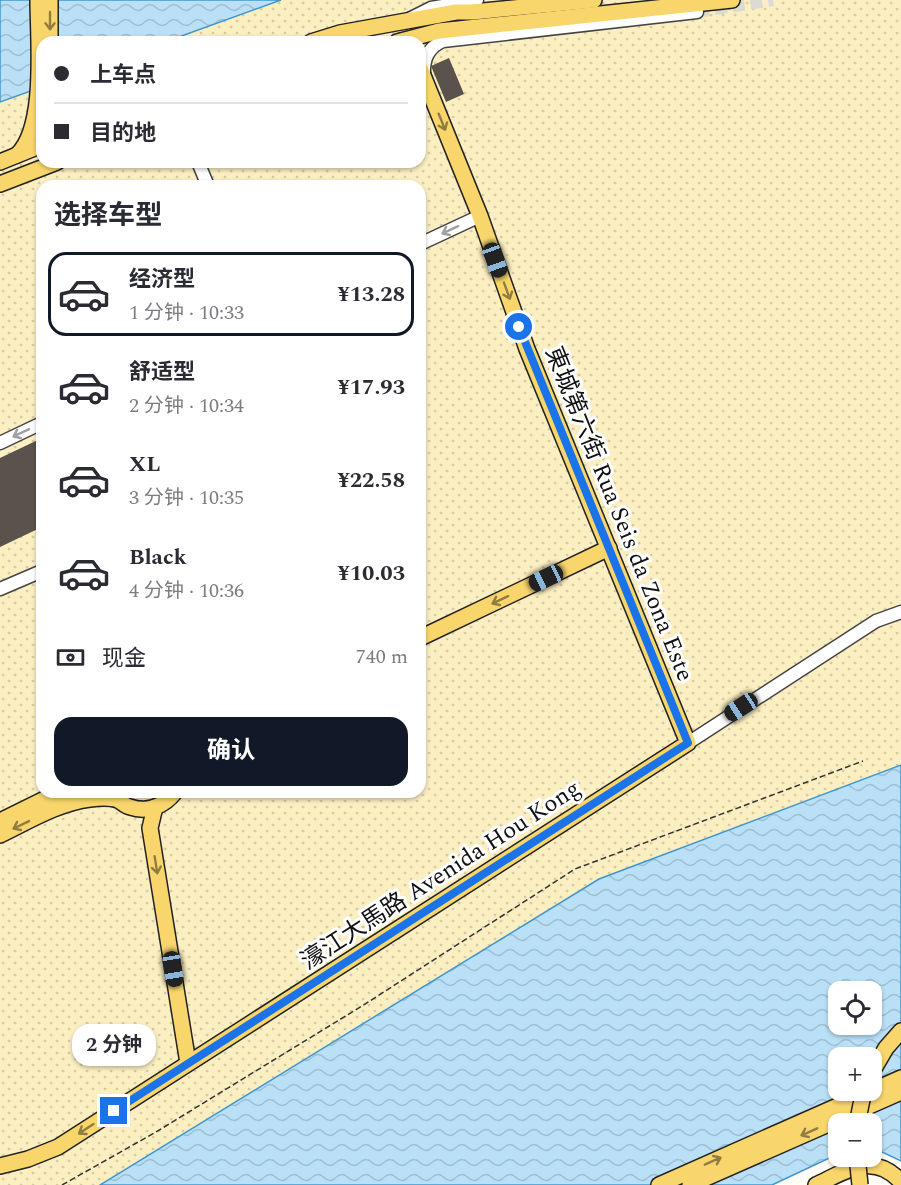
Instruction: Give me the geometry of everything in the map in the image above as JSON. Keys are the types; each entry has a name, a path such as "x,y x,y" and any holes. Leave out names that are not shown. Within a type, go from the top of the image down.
{"main road":[{"path":"38,0 38,36"},
{"path":"50,0 50,36"},
{"path":"456,12 471,5 501,0"},
{"path":"330,36 456,12 594,0"},
{"path":"420,36 439,31 732,0"},
{"path":"386,24 396,30 399,36"},
{"name":"東城第六街 Rua Seis da Zona Este","path":"426,82 480,216 528,349 688,743"},
{"path":"17,154 23,150 36,130"},
{"path":"0,162 36,147"},
{"path":"0,184 41,168"},
{"path":"426,635 609,548"},
{"name":"濠江大馬路 Avenida Hou Kong","path":"0,1166 47,1153 688,743"},
{"path":"0,821 47,798"},
{"path":"0,835 58,807 85,798"},
{"path":"104,798 117,800 131,808 155,807 169,798"},
{"path":"155,807 150,828 188,1063"},
{"path":"882,1055 901,1031"},
{"path":"659,1185 901,1078"},
{"path":"690,1185 901,1092"},
{"path":"816,1185 849,1169 863,1165 884,1169 901,1182"},
{"path":"858,1167 860,1185"}],"street":[{"path":"406,21 431,8 477,0"},
{"path":"426,56 434,46 443,41 697,12"},
{"path":"426,241 480,216"},
{"path":"0,443 36,426"},
{"path":"0,589 36,574"},
{"name":"濠江大馬路 Avenida Hou Kong","path":"688,743 876,621 901,612"}],"path":[{"path":"63,1185 156,1132 362,1006 575,869 863,761"}],"sand":[{"path":"281,0 901,0 901,765 599,879 100,1185 0,1185 0,102 36,89 36,168 426,168 426,36 182,36"}],"water":[{"path":"0,0 281,0 182,36 36,36 36,89 0,102"},
{"path":"901,765 901,1161 882,1152 882,1113 828,1113 828,1159 772,1185 100,1185 599,879"}],"building":[{"path":"449,58 464,94 446,102 431,66"},
{"path":"36,441 36,530 0,547 0,458"}],"tunnel":[{"path":"697,12 773,0"}],"route":[{"path":"114,1111 688,743 519,327"}]}
